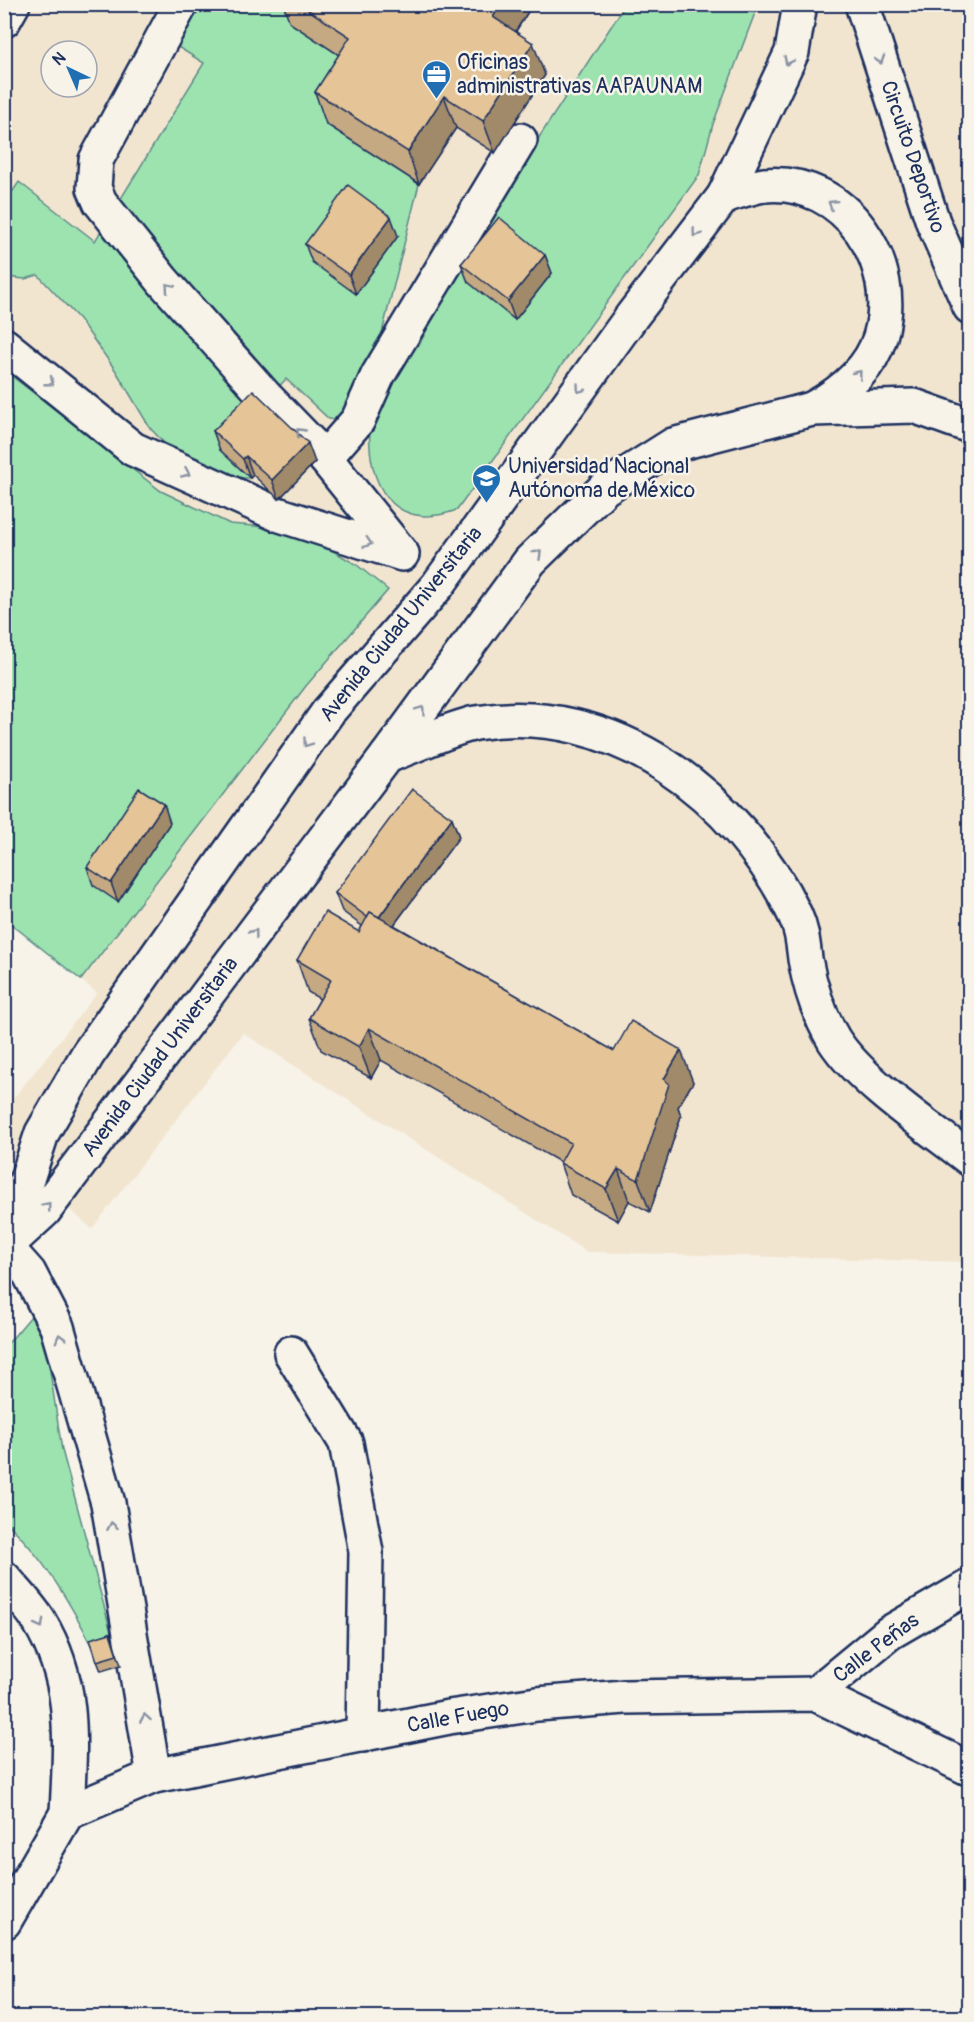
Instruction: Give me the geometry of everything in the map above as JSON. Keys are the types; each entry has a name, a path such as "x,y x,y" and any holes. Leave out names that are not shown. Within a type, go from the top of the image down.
{"street":[{"path":"4,20 13,4"},
{"path":"181,4 96,160 94,188 100,202 163,281 265,396 325,458 402,554 438,585"},
{"name":"Avenida Ciudad Universitaria","path":"5,1248 42,1133 88,1054 328,712 438,585 632,316 724,196 792,52 800,4"},
{"name":"Circuito Deportivo","path":"862,4 933,222 969,307"},
{"path":"325,458 358,420 378,375 520,140"},
{"path":"724,196 765,185 789,187 814,194 837,206 856,222 870,243 880,266 885,290 885,315 879,339 868,361 853,381 834,397 812,409"},
{"path":"4,345 133,449 277,514 402,554"},
{"name":"Avenida Ciudad Universitaria","path":"5,1248 44,1211 387,756 530,561 605,489 673,445 812,409 914,406 969,426"},
{"path":"387,756 475,723 555,722 619,739 649,754 682,777 740,831 765,862 802,930 810,986 820,1012 850,1062 969,1159"},
{"path":"5,1248 29,1273 57,1327 108,1503 154,1776"},
{"path":"291,1353 346,1443 366,1552 363,1735"},
{"path":"4,1578 39,1620 62,1672 71,1726 67,1813 4,1922"},
{"name":"Calle Peñas","path":"815,1694 889,1633 969,1586"},
{"name":"Calle Fuego","path":"67,1813 154,1776 449,1717 537,1704 625,1697 815,1694 969,1770"}],"shaded area":[{"name":"Universidad Nacional Autónoma de México","path":"5,5 969,5 969,1262 587,1252 243,1033 92,1229 5,1151 5,1109 97,993 5,919"}],"green space":[{"path":"195,5 302,5 362,69 326,124 419,184 381,337 420,343 482,225 625,5 758,5 713,124 699,175 457,510 434,515 415,515 400,509 388,498 379,484 370,447 370,426 329,419 286,379 220,450 250,478 232,478 180,457 150,428 116,371 79,319 38,275 25,279 5,277 4,204 19,182 95,241 204,63 173,44"},
{"path":"5,371 161,491 230,524 265,527 298,535 330,549 357,565 388,590 306,686 81,980 5,919"},
{"path":"32,1315 38,1315 43,1325 62,1450 114,1643 94,1649 44,1565 5,1521 4,1348"}],"building":[{"name":"Oficinas administrativas AAPAUNAM","path":"299,4 501,4 493,17 533,43 483,121 444,96 408,152 315,92 350,37"},
{"path":"348,185 391,217 349,275 305,244"},
{"path":"499,217 545,255 508,301 461,264"},
{"path":"253,390 308,443 272,480 246,456 243,459 213,431"},
{"path":"139,788 164,804 111,883 87,867"},
{"path":"412,789 452,818 379,917 370,912 367,917 335,893"},
{"path":"325,912 359,932 370,912 614,1051 631,1021 681,1050 664,1079 669,1084 638,1180 618,1169 606,1189 560,1163 571,1143 369,1028 359,1047 309,1018 331,980 297,960"},
{"path":"110,1633 117,1655 97,1661 90,1639"}],"place":[{"name":"Oficinas administrativas AAPAUNAM","path":"436,100"},
{"name":"Universidad Nacional Autónoma de México","path":"487,504"}]}
